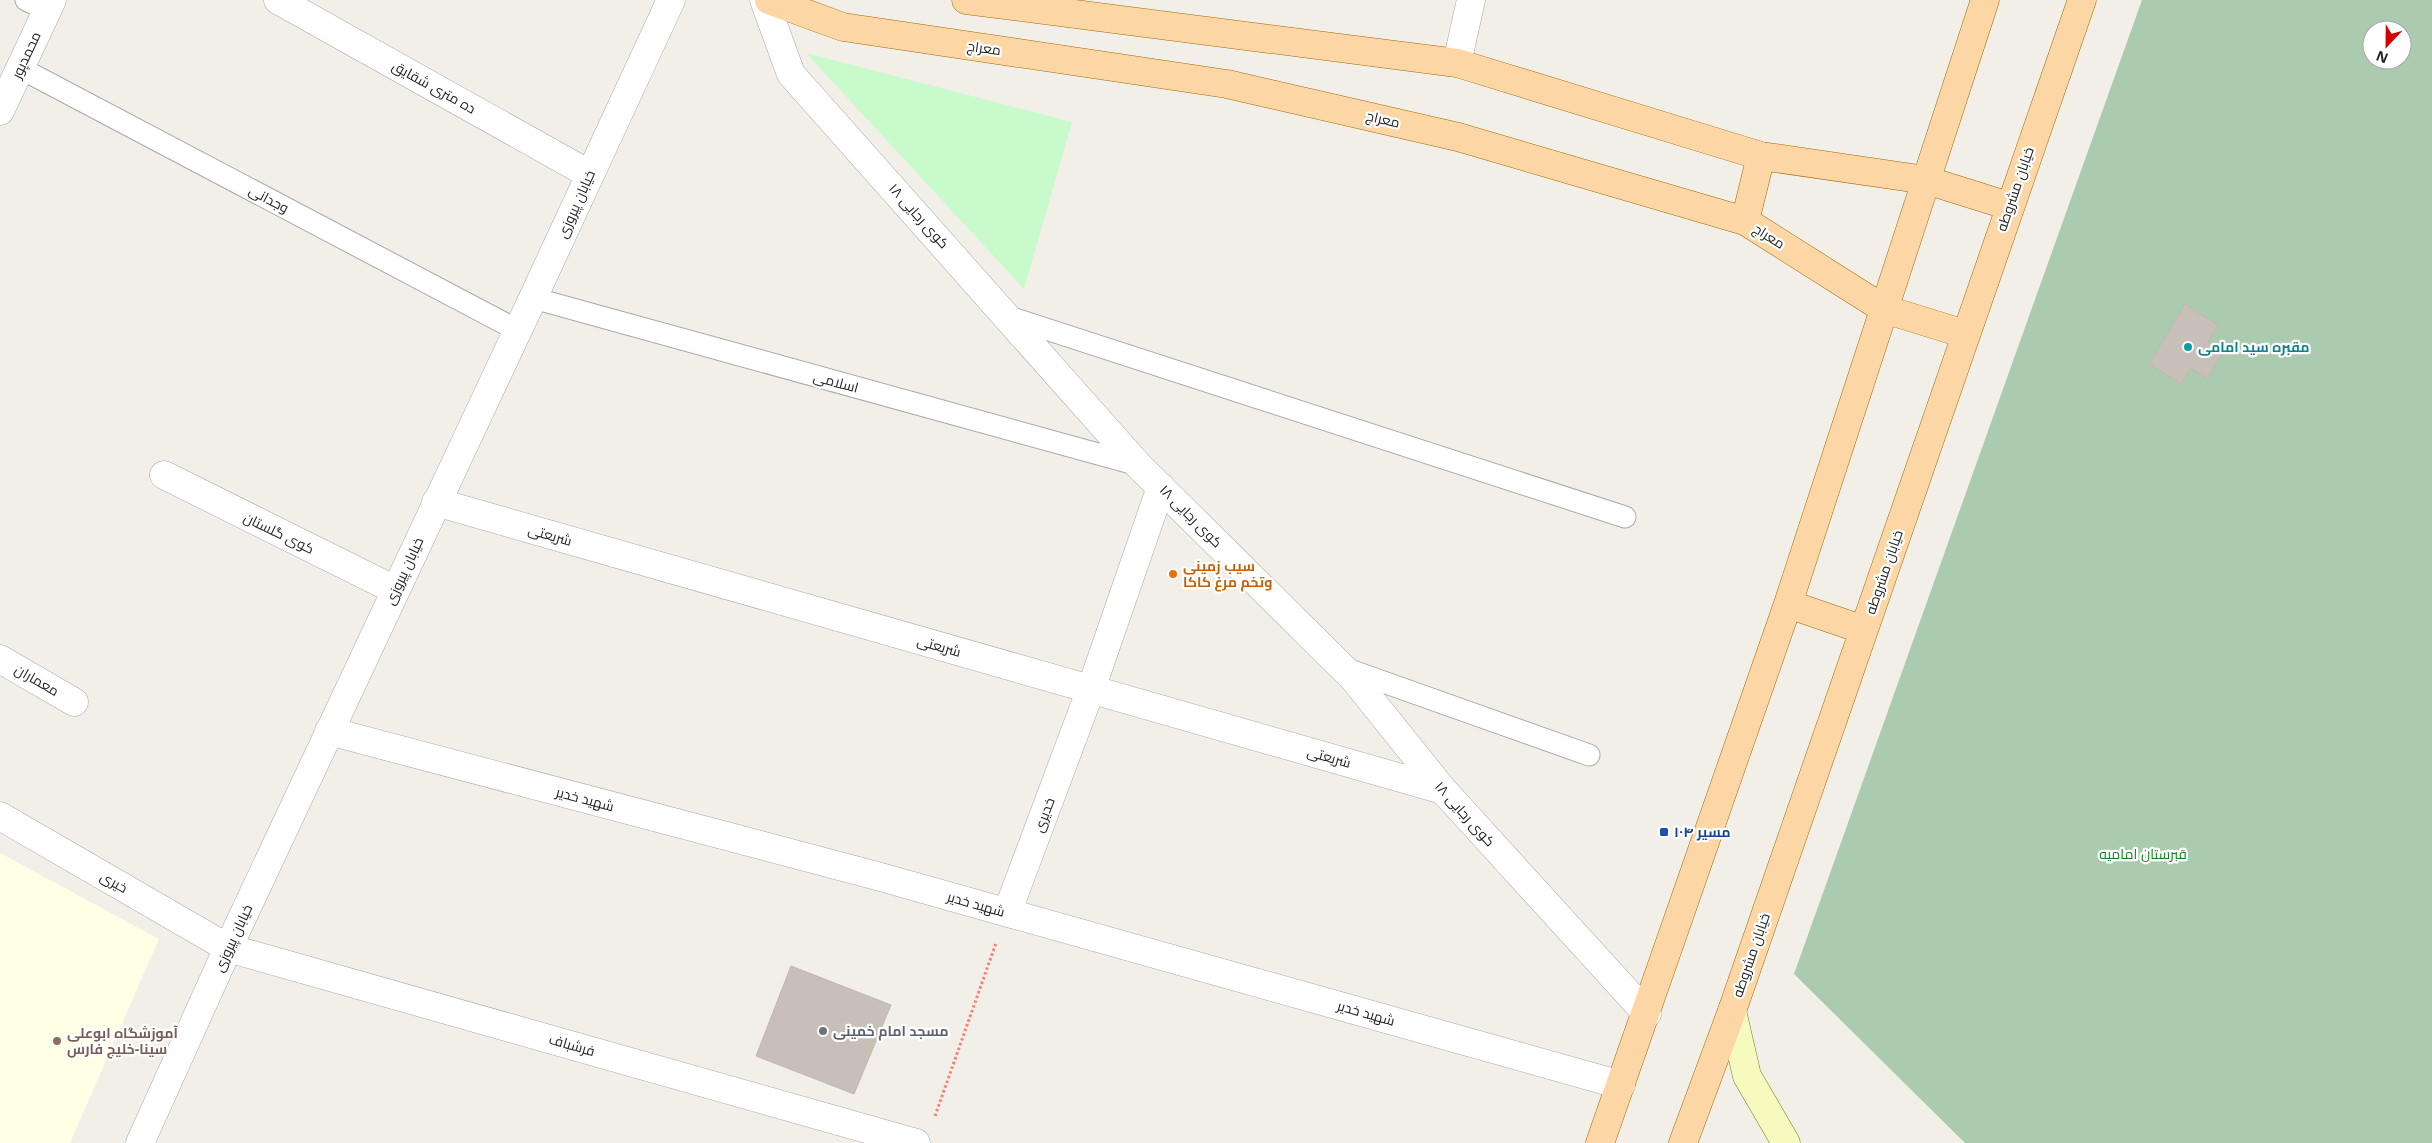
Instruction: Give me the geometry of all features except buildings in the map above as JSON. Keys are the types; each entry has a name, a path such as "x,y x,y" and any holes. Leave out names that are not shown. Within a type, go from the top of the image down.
{"main road":[{"name":"معراج","path":"769,0 843,28 1227,84 1458,137 1745,221 1884,309 1965,334"},
{"path":"966,0 1457,63 1761,156 1926,180 2009,206"},
{"path":"1600,1143 1647,1014 1788,604 1985,0"},
{"name":"خیابان مشروطه","path":"1683,1143 1732,1011 2009,206 2082,0"},
{"path":"1745,221 1761,156"},
{"path":"1788,604 1864,630"},
{"path":"1732,1011 1747,1076 1786,1143"}],"street":[{"name":"ده متری شقایق","path":"278,0 589,174"},
{"name":"خیابان پیروزی","path":"140,1143 228,948 671,0"},
{"name":"کوی رجایی ۱۸","path":"764,0 791,74 1009,317 1138,465 1354,679 1443,790 1647,1014"},
{"path":"1457,63 1472,0"},
{"name":"محمدپور","path":"0,111 20,68 41,3"},
{"name":"کوی گلستان","path":"164,475 395,590"},
{"name":"خدیری","path":"1007,913 1091,689 1161,487"},
{"name":"شریعتی","path":"436,502 1443,790"},
{"name":"معماران","path":"0,659 74,702"},
{"name":"شهید خدیر","path":"329,731 1007,913 1621,1085"},
{"name":"خیری","path":"0,816 228,948"},
{"name":"فرشباف","path":"228,948 924,1134"}],"lane":[{"name":"وجدانی","path":"20,68 517,330"},
{"name":"اسلامی","path":"533,298 1138,465"},
{"path":"1009,317 1625,517"},
{"path":"1342,668 1588,755"}],"path":[{"path":"924,1134 1007,913"}],"shaded area":[{"name":"آموزشگاه ابوعلی سینا-خلیج فارس","path":"0,853 159,939 70,1143 0,1143"}],"green space":[{"name":"قبرستان امامیه","path":"2142,0 2432,0 2432,1143 1965,1143 1794,974"},
{"path":"806,53 1072,122 1024,289"}],"place":[{"name":"مقبره سید امامی","path":"2188,347"},
{"name":"سیب زمینی وتخم مرغ کاکا","path":"1173,574"},
{"name":"مسیر ۱۰۴","path":"1664,832"},
{"name":"مسجد امام خمینی","path":"823,1031"},
{"name":"آموزشگاه ابوعلی سینا-خلیج فارس","path":"57,1041"}]}
